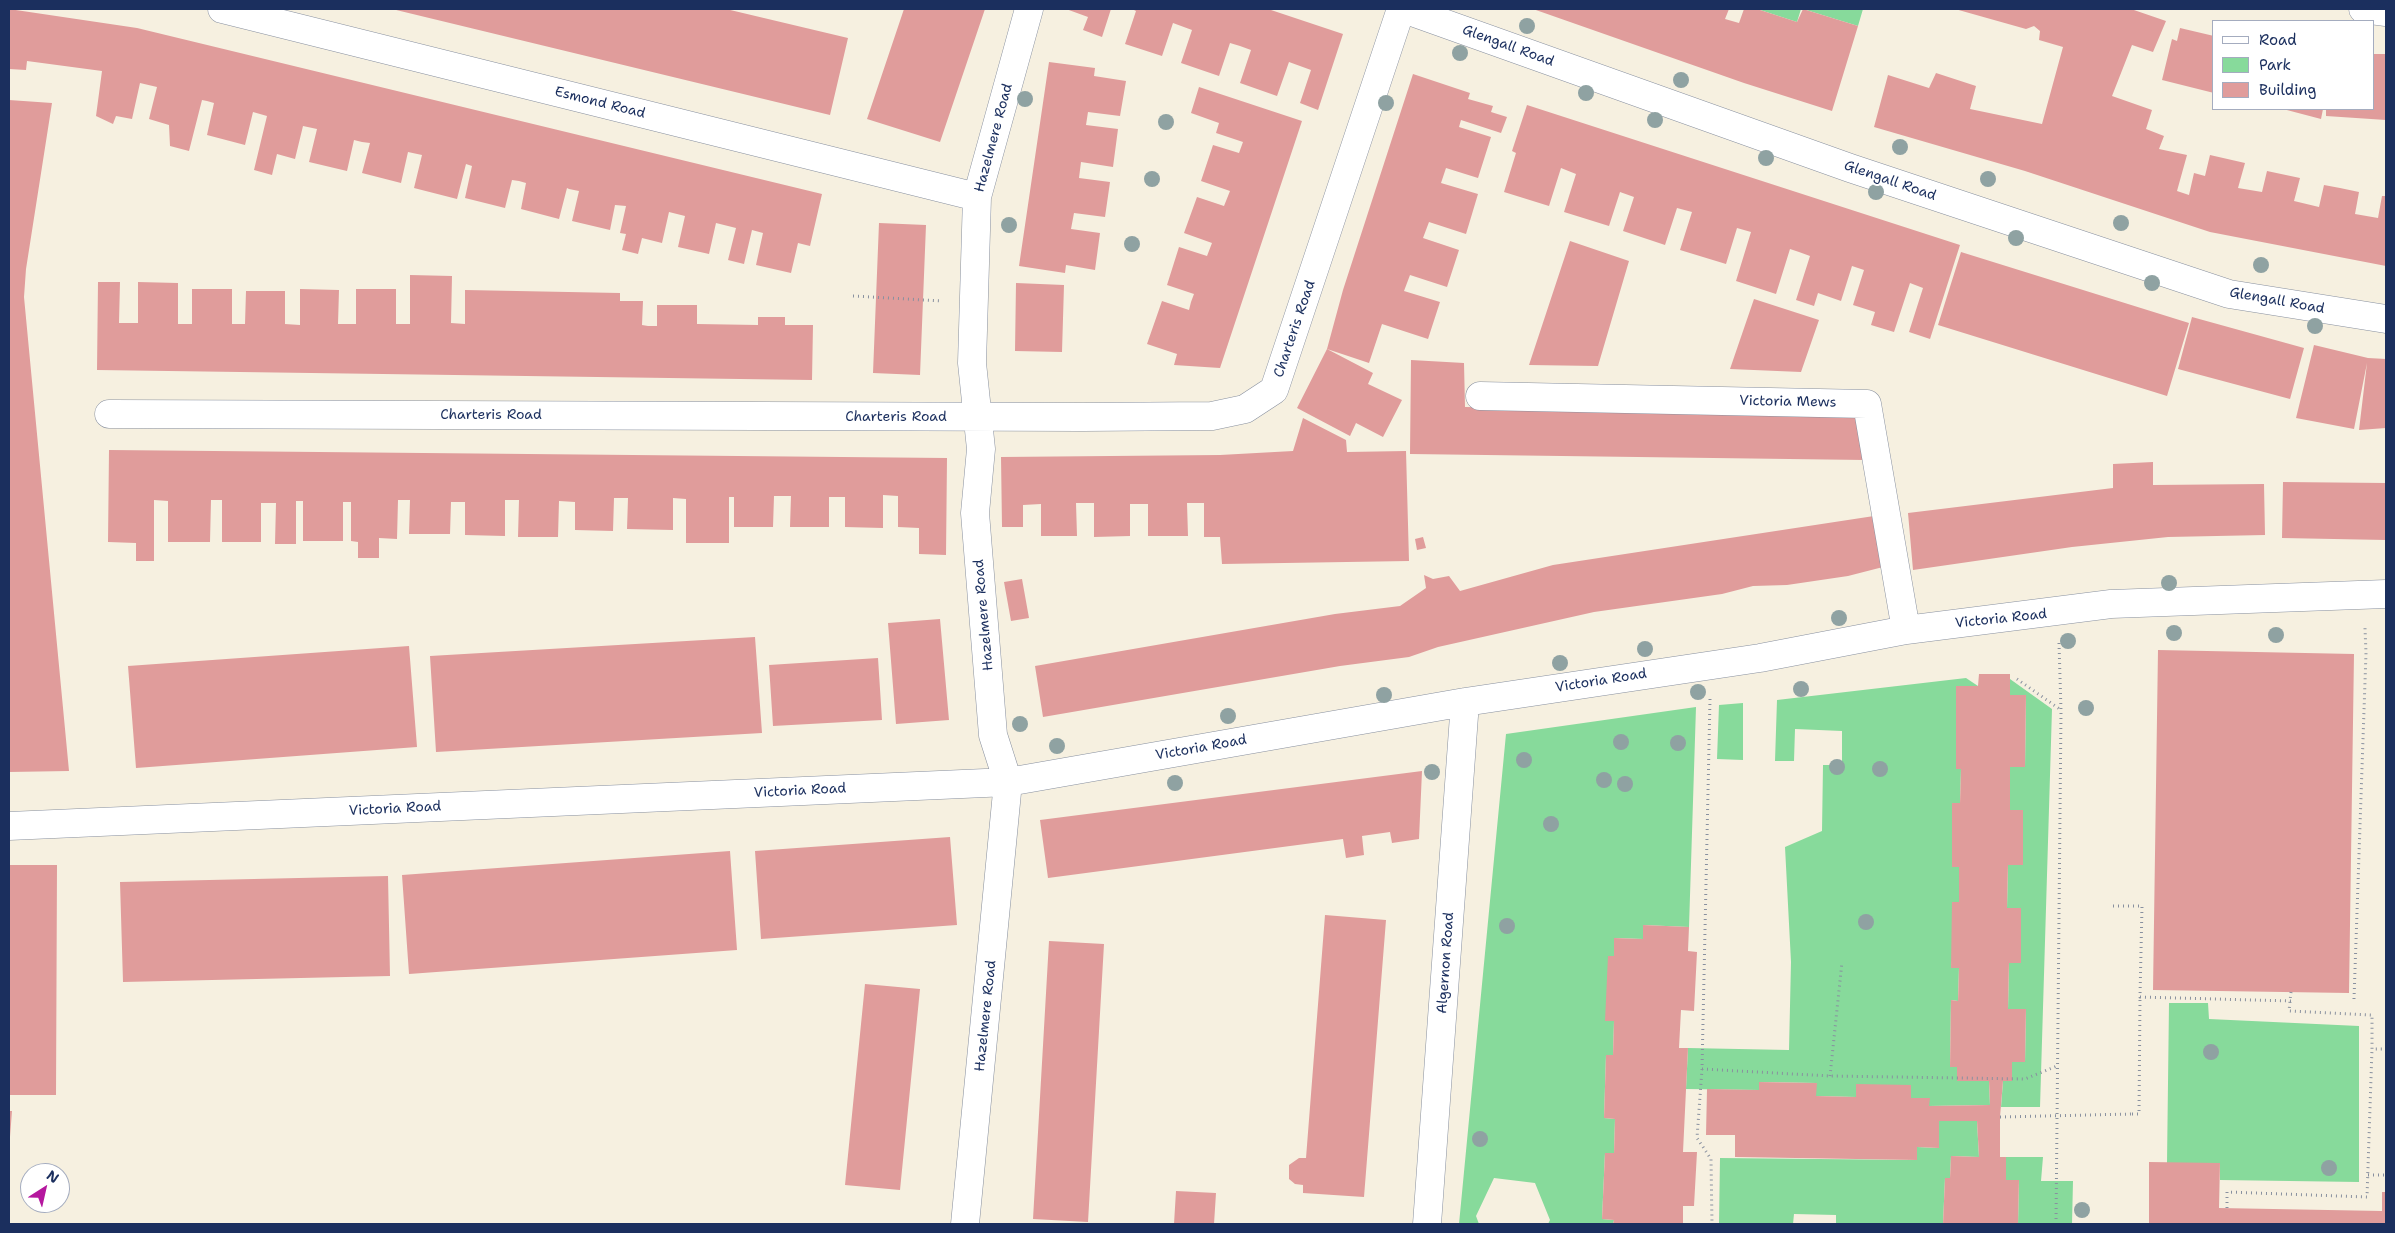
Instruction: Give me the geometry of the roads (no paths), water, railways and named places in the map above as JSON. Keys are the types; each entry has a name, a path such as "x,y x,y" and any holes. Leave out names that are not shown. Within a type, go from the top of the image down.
{"street":[{"name":"Esmond Road","path":"222,9 977,197"},
{"name":"Hazelmere Road","path":"965,1224 1008,782 993,735 975,513 981,449 972,363 972,302 977,197 1029,9"},
{"name":"Glengall Road","path":"1402,9 1850,168 2229,294 2386,319"},
{"name":"Charteris Road","path":"109,414 1212,416 1245,409 1274,390 1402,9"},
{"path":"2363,9 2386,12"},
{"name":"Victoria Mews","path":"1480,396 1867,404 1906,630"},
{"name":"Victoria Road","path":"9,826 1008,782 1465,702 1760,658 1906,630 2111,604 2375,594"},
{"name":"Algernon Road","path":"1427,1224 1465,702"}]}
